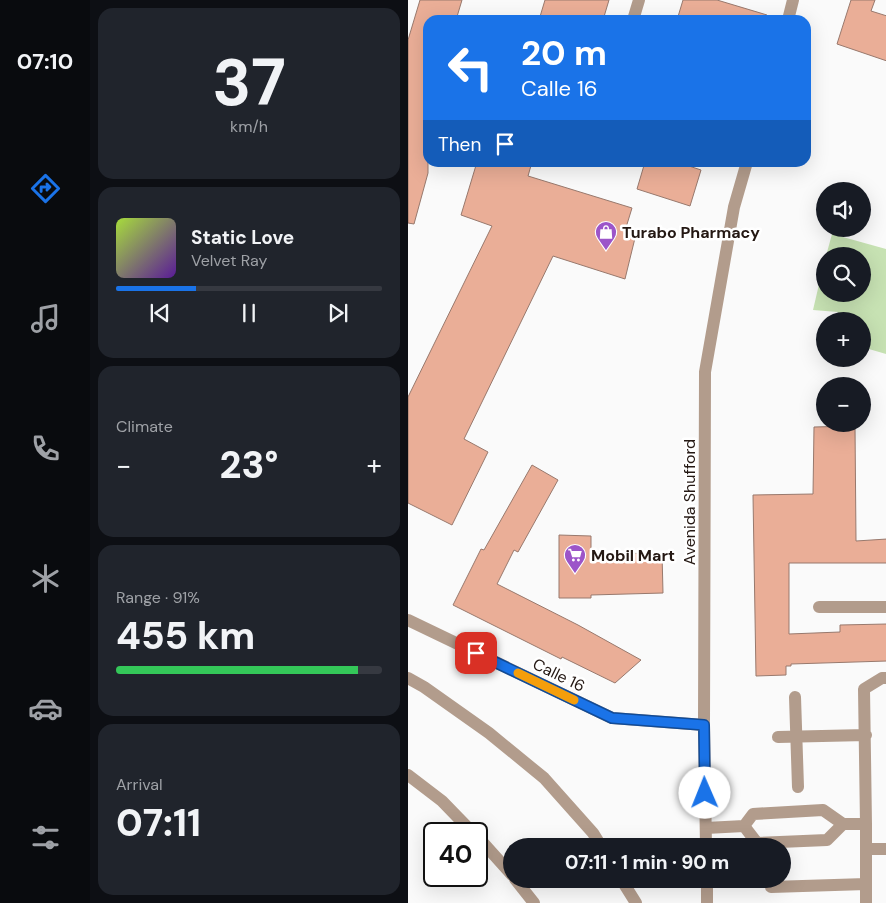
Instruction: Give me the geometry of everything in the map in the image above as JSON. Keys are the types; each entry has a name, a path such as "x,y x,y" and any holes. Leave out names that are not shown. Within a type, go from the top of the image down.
{"street":[{"path":"634,15 639,0"},
{"path":"789,15 793,0"},
{"name":"Avenida Shufford","path":"706,838 704,725 705,372 734,207 746,167"},
{"path":"819,607 886,607"},
{"name":"Calle 16","path":"408,620 612,718 704,725"},
{"path":"408,678 424,687 489,733 544,778 596,838"},
{"path":"866,903 866,735 864,689 882,678 886,678"},
{"path":"795,697 798,787"},
{"path":"778,737 866,735"},
{"path":"408,775 442,801 462,822"},
{"path":"706,828 744,826 754,814 823,810 843,824 866,824"},
{"path":"744,826 757,842 827,840 843,824"},
{"path":"488,848 503,865"},
{"path":"866,849 886,849"},
{"path":"791,886 866,884"},
{"path":"522,888 534,903"},
{"path":"627,888 636,903"},
{"path":"707,888 707,903"}],"green space":[{"path":"831,237 843,237 886,249 886,354 871,350 871,312 813,310 816,297 816,302 871,302 871,247 828,247"}],"building":[{"path":"420,0 462,0 458,15 423,15 423,167 428,167 428,173 414,224 408,223 408,40"},
{"path":"545,0 609,0 604,15 540,15"},
{"path":"683,0 717,0 767,15 678,15"},
{"path":"851,0 875,0 871,11 887,16 887,61 837,44"},
{"path":"475,167 531,167 528,176 632,208 624,234 635,238 625,279 553,256 464,439 488,452 452,525 408,503 408,397 492,226 461,215"},
{"path":"644,167 692,167 701,170 690,206 637,189"},
{"path":"814,427 816,427 816,432 855,432 856,541 887,539 887,563 789,563 789,634 840,632 840,625 887,624 887,661 791,664 791,666 786,666 786,675 756,676 753,495 813,494"},
{"path":"532,465 558,480 518,552 514,550 497,584 578,625 641,660 615,683 562,657 561,659 453,605 481,549 484,550"},
{"path":"559,535 591,536 591,554 662,553 663,593 591,595 591,598 559,598"}],"slow traffic":[{"path":"518,673 574,700"}],"place":[{"name":"Turabo Pharmacy","path":"606,251"},
{"name":"Mobil Mart","path":"575,574"}],"route":[{"path":"476,653 612,718 704,725 705,793"}]}
